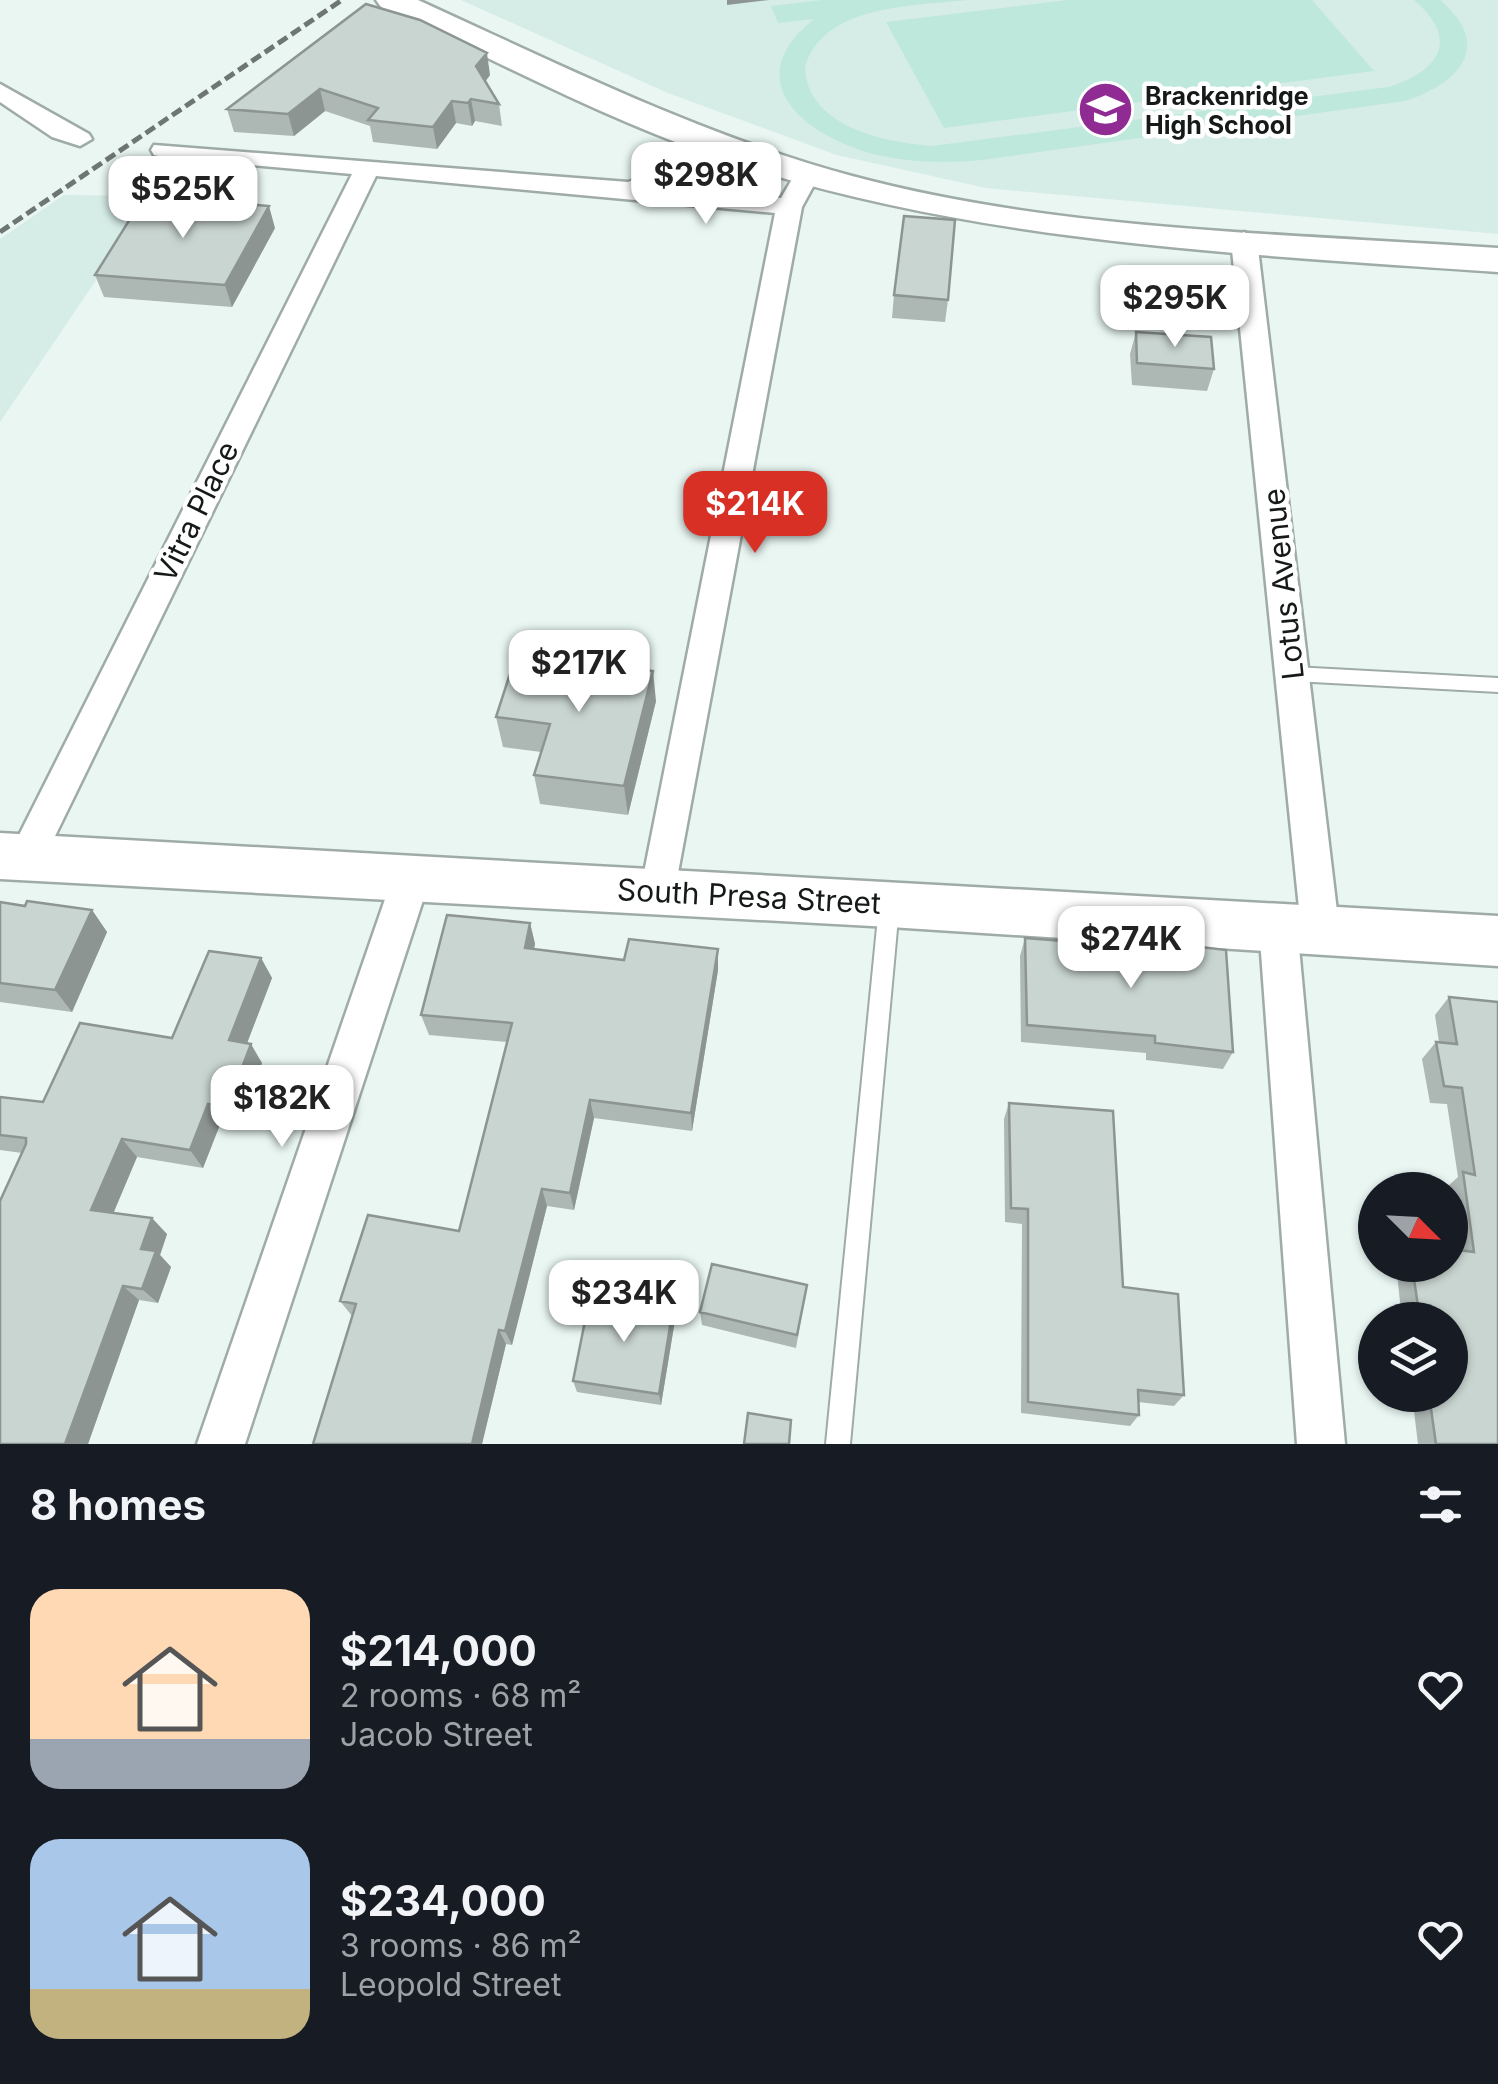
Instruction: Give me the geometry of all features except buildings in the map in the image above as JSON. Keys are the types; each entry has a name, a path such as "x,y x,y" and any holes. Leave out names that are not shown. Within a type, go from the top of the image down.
{"main road":[{"path":"392,0 712,144 798,190 980,214 1498,260"},
{"name":"South Presa Street","path":"13,857 890,903 1498,941"}],"street":[{"path":"0,91 61,132 80,139"},
{"path":"630,190 668,176 712,144"},
{"path":"163,150 630,190 798,190 659,893"},
{"name":"Vitra Place","path":"13,857 368,167"},
{"name":"Lotus Avenue","path":"1244,240 1294,674 1299,927 1321,1444"},
{"path":"222,1444 412,879"}],"lane":[{"path":"1294,674 1498,686"},
{"path":"838,1444 890,903"}],"shaded area":[{"name":"Brackenridge High School","path":"461,0 1498,0 1498,234 986,188 837,155 668,93"},
{"path":"64,195 153,196 0,422 0,239"}],"green space":[{"path":"822,0 968,0 898,7 851,20 815,46 805,67 809,87 833,117 871,135 932,146 1388,87 1420,72 1438,52 1437,28 1414,0 1440,0 1465,33 1467,48 1454,74 1441,85 1405,101 982,160 919,161 855,148 808,123 791,106 781,87 780,66 791,43 814,19 778,23 771,6"},
{"path":"1068,0 1312,0 1374,71 944,128 886,22"}],"railway":[{"path":"0,232 342,0"}],"place":[{"name":"Brackenridge High School","path":"1106,110"}]}
